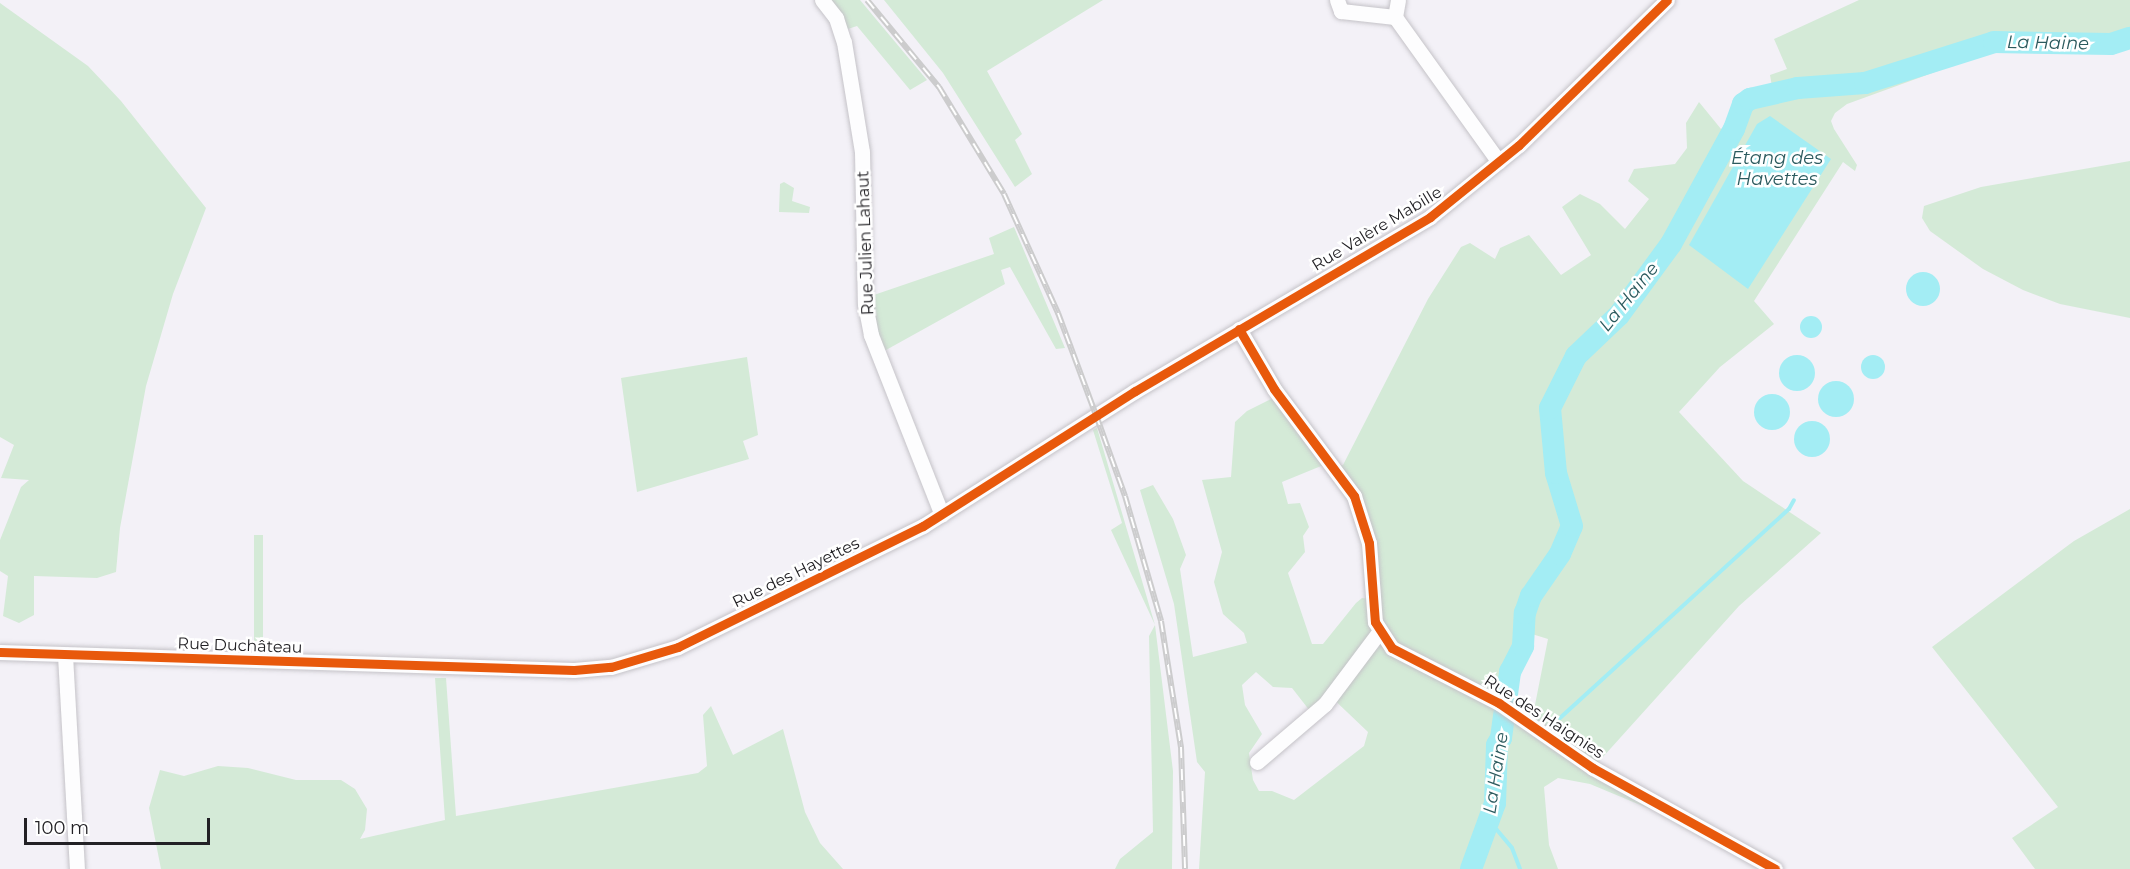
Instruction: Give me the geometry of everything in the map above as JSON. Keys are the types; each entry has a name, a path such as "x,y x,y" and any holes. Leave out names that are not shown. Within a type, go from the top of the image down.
{"street":[{"name":"Rue Julien Lahaut","path":"822,0 842,31 860,136 865,304 871,335 942,515"},
{"path":"1338,0 1341,10 1395,18"},
{"path":"1398,0 1395,18 1499,162"},
{"name":"Rue Valère Mabille","path":"1096,415 1430,217 1499,162 1667,0"},
{"path":"1239,329 1274,389 1354,496 1369,543 1379,632 1325,704 1257,762"},
{"name":"Rue des Hayettes","path":"478,669 593,669 652,657 703,636 942,515 1096,415"},
{"name":"Rue des Haignies","path":"1379,632 1401,656 1505,707 1593,768 1775,869"},
{"name":"Rue Duchâteau","path":"0,652 478,669"},
{"path":"65,655 77,869"}],"green space":[{"path":"822,0 860,0 927,80 910,90 857,26 842,31"},
{"path":"884,0 1103,0 987,71 1022,134 1015,140 1032,174 1015,187 943,73"},
{"path":"1859,0 2130,0 2130,42 2106,50 2001,48 1847,104 1835,113 1831,121 1857,165 1855,171 1843,162 1754,301 1774,324 1720,367 1679,412 1743,481 1821,533 1739,606 1593,768 1531,725 1548,639 1519,630 1521,645 1507,673 1503,701 1383,638 1372,568 1339,466 1343,465 1428,299 1461,247 1470,243 1495,259 1500,248 1529,235 1561,275 1591,255 1562,207 1580,194 1600,204 1625,229 1649,199 1628,181 1634,169 1675,164 1687,148 1686,123 1699,102 1721,129 1749,107 1774,98 1770,75 1787,69 1774,39"},
{"path":"0,3 88,66 121,101 206,208 173,294 146,386 120,528 116,572 97,578 34,576 34,615 19,623 3,616 8,576 0,571 0,540 21,487 29,480 1,478 14,445 0,437"},
{"path":"2130,161 2130,318 2060,304 2023,290 1983,269 1930,231 1922,218 1924,206 1981,187"},
{"path":"784,182 794,188 792,201 810,207 809,213 779,212 780,184"},
{"path":"1014,227 1065,348 1056,349 1010,267 1001,270 1005,284 877,355 865,298 994,254 989,238"},
{"path":"747,357 758,435 743,441 749,459 637,492 621,378"},
{"path":"1275,397 1326,464 1282,482 1288,504 1300,503 1309,527 1303,536 1305,552 1288,573 1312,644 1323,644 1356,603 1362,598 1371,599 1375,630 1665,812 1650,809 1590,784 1558,778 1544,787 1549,845 1558,869 1199,869 1205,772 1197,762 1174,604 1140,490 1153,485 1173,519 1186,555 1180,569 1193,657 1247,643 1244,633 1223,614 1214,582 1222,552 1202,480 1231,477 1235,422 1247,411","holes":["1256,672 1273,687 1292,688 1310,711 1326,692 1368,732 1364,746 1294,800 1272,791 1259,791 1253,780 1249,753 1262,734 1245,705 1242,685"]},
{"path":"1097,428 1155,625 1111,530 1122,523 1093,430"},
{"path":"2130,509 2130,869 2035,869 2012,838 2058,807 1932,647 2074,541"},
{"path":"254,535 263,535 263,651 254,651"},
{"path":"1155,625 1173,771 1172,869 1115,869 1120,859 1153,832 1149,636"},
{"path":"435,678 446,678 456,816 698,773 707,766 703,715 711,706 733,755 783,729 805,812 820,843 843,869 161,869 149,808 160,770 184,776 218,766 248,768 296,780 341,780 355,789 367,809 365,830 360,839 445,820"}],"water":[{"name":"Étang des Havettes","path":"1770,116 1831,159 1748,289 1689,245 1757,124"},
{"path":"1923,272 1935,277 1940,289 1935,301 1923,306 1911,301 1906,289 1911,277"},
{"path":"1811,316 1819,319 1822,327 1819,335 1811,338 1803,335 1800,327 1803,319"},
{"path":"1797,355 1810,360 1815,373 1810,386 1797,391 1784,386 1779,373 1784,360"},
{"path":"1873,355 1881,359 1885,367 1881,375 1873,379 1865,375 1861,367 1865,359"},
{"path":"1836,381 1849,386 1854,399 1849,412 1836,417 1823,412 1818,399 1823,386"},
{"path":"1772,394 1785,399 1790,412 1785,425 1772,430 1759,425 1754,412 1759,399"},
{"path":"1812,421 1825,426 1830,439 1825,452 1812,457 1799,452 1794,439 1799,426"}],"waterway":[{"name":"La Haine","path":"1471,869 1495,803 1497,745 1501,738 1510,672 1523,646 1525,613 1531,596 1560,554 1572,526 1556,473 1550,408 1576,356 1619,315 1671,244 1734,129 1743,104 1750,99 1798,88 1865,83 1994,42 2111,44 2130,38"},
{"path":"1560,718 1789,509 1794,500"},
{"path":"1487,828 1497,830 1512,848 1520,869"}],"railway":[{"path":"867,0 939,87 1004,194 1058,313 1096,415 1125,496 1161,621 1181,747 1185,869"}],"cycle path":[{"path":"0,652 574,670 611,667 678,647 923,526 1135,391 1430,217 1519,145 1667,0"},
{"path":"1239,329 1274,389 1354,496 1369,543 1375,622 1392,648 1499,703 1593,768 1775,869"}]}
